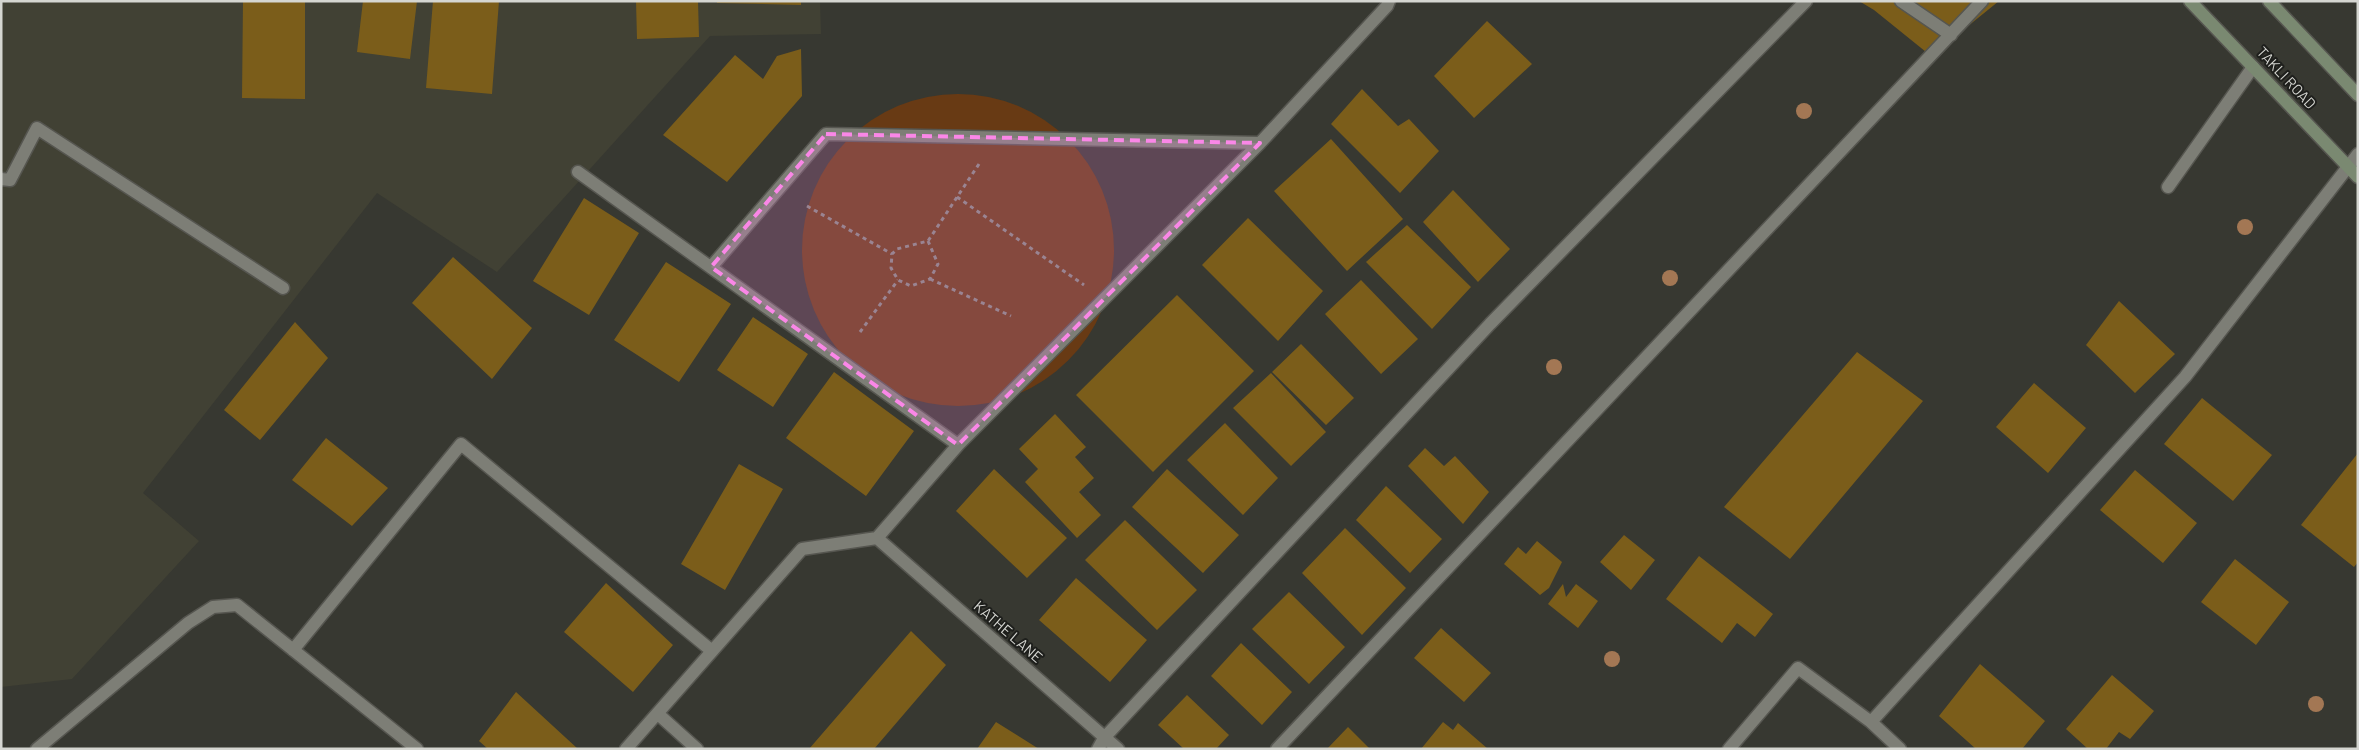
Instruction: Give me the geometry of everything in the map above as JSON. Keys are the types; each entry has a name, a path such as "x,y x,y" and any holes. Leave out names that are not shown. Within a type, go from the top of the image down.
{"street":[{"path":"626,749 802,548 877,538 958,445 1260,142 1387,6 1389,1"},
{"path":"1101,743 1490,324 1806,1"},
{"path":"1901,1 1951,35"},
{"path":"1277,749 1982,1"},
{"name":"TAKLI ROAD","path":"2190,1 2358,177"},
{"path":"2269,1 2358,95"},
{"path":"2168,187 2253,67"},
{"path":"1,179 10,180 37,128 283,288"},
{"path":"711,267 826,134 1260,142"},
{"path":"1871,722 2185,377 2358,154"},
{"path":"578,172 958,445"},
{"path":"293,650 461,444 712,650"},
{"name":"KATHE LANE","path":"877,538 1101,743 1118,749"},
{"path":"37,749 188,623 213,607 238,605 417,749"},
{"path":"1729,749 1798,668 1871,722 1900,749"},
{"path":"658,714 697,749"}],"path":[{"path":"928,240 938,264 930,279 911,286 898,280 891,268 892,254 897,248 928,240 982,161"},
{"path":"957,197 1104,299"},
{"path":"807,206 892,254"},
{"path":"930,279 1011,316"},
{"path":"860,332 898,280"}],"highlighted area":[{"path":"826,134 1260,143 958,445 711,267"}],"shaded area":[{"path":"1,1 820,1 821,34 710,36 497,272 377,193 143,493 199,541 72,679 1,687"},
{"path":"958,94 988,97 1018,106 1045,120 1068,140 1088,163 1102,190 1111,220 1114,250 1111,280 1102,310 1088,337 1068,360 1045,380 1018,394 988,403 958,406 928,403 898,394 871,380 848,360 828,337 814,310 805,280 802,250 805,220 814,190 828,163 848,140 871,120 898,106 928,97"}],"building":[{"path":"243,1 305,1 305,99 242,98"},
{"path":"363,1 417,1 410,59 357,52"},
{"path":"433,1 499,1 492,94 426,88"},
{"path":"636,1 698,1 699,37 637,39"},
{"path":"717,1 801,1 801,5 717,3"},
{"path":"1859,1 1999,1 1931,56 1874,10"},
{"path":"1487,21 1532,64 1474,118 1434,76"},
{"path":"801,49 802,96 727,182 663,135 735,55 763,79 777,56"},
{"path":"1362,89 1398,126 1409,119 1439,151 1400,193 1331,124"},
{"path":"1331,139 1403,219 1347,271 1274,191"},
{"path":"1453,190 1510,249 1478,282 1423,222"},
{"path":"584,198 639,233 589,315 533,281"},
{"path":"1248,218 1323,291 1278,341 1202,265"},
{"path":"1407,225 1471,287 1432,329 1366,262"},
{"path":"453,257 532,328 492,379 412,303"},
{"path":"666,262 731,304 679,382 614,340"},
{"path":"1361,280 1418,339 1381,374 1325,314"},
{"path":"1177,295 1254,371 1153,472 1076,395"},
{"path":"2119,301 2175,354 2135,393 2086,345"},
{"path":"753,317 808,354 773,407 717,370"},
{"path":"295,322 328,358 260,440 224,410"},
{"path":"1301,344 1354,398 1326,425 1272,372"},
{"path":"1857,352 1923,401 1790,559 1724,507"},
{"path":"834,372 914,431 866,496 786,438"},
{"path":"1271,373 1326,432 1291,466 1233,408"},
{"path":"2034,383 2086,428 2048,473 1996,427"},
{"path":"2202,398 2272,455 2233,501 2164,444"},
{"path":"1055,414 1086,447 1075,457 1094,478 1079,492 1101,515 1077,538 1025,482 1038,469 1019,449"},
{"path":"1225,423 1278,478 1243,515 1187,460"},
{"path":"326,438 388,488 352,526 292,480"},
{"path":"1425,448 1444,466 1455,456 1489,492 1463,524 1408,466"},
{"path":"2358,453 2358,562 2354,567 2301,525"},
{"path":"739,464 783,489 725,590 681,564"},
{"path":"994,469 1067,538 1027,578 956,511"},
{"path":"1167,469 1239,535 1203,573 1132,507"},
{"path":"2135,470 2197,523 2163,563 2100,510"},
{"path":"1386,486 1442,539 1410,573 1356,520"},
{"path":"1125,520 1197,590 1157,630 1085,560"},
{"path":"1345,528 1406,588 1362,635 1302,573"},
{"path":"1624,535 1655,560 1631,590 1600,562"},
{"path":"1537,541 1562,562 1549,588 1540,595 1504,564 1518,547 1526,554"},
{"path":"1699,556 1773,614 1755,637 1737,623 1722,643 1666,599"},
{"path":"2235,559 2289,602 2256,645 2201,602"},
{"path":"1076,578 1147,640 1110,682 1039,620"},
{"path":"606,583 673,645 633,692 564,632"},
{"path":"1563,584 1566,597 1576,584 1598,601 1578,628 1548,604"},
{"path":"1289,592 1345,647 1309,684 1252,629"},
{"path":"1441,628 1491,673 1464,702 1414,658"},
{"path":"911,631 946,665 874,749 809,749"},
{"path":"1241,643 1292,692 1262,725 1211,676"},
{"path":"1980,664 2045,721 2022,749 1976,749 1939,716"},
{"path":"2112,675 2154,711 2130,739 2119,732 2106,749 2088,749 2066,729"},
{"path":"516,692 578,749 488,749 479,741"},
{"path":"1187,695 1229,735 1216,749 1184,749 1158,725"},
{"path":"996,722 1039,749 977,749"},
{"path":"1443,722 1453,730 1458,723 1488,749 1421,749"},
{"path":"1348,727 1370,749 1327,749"}]}
